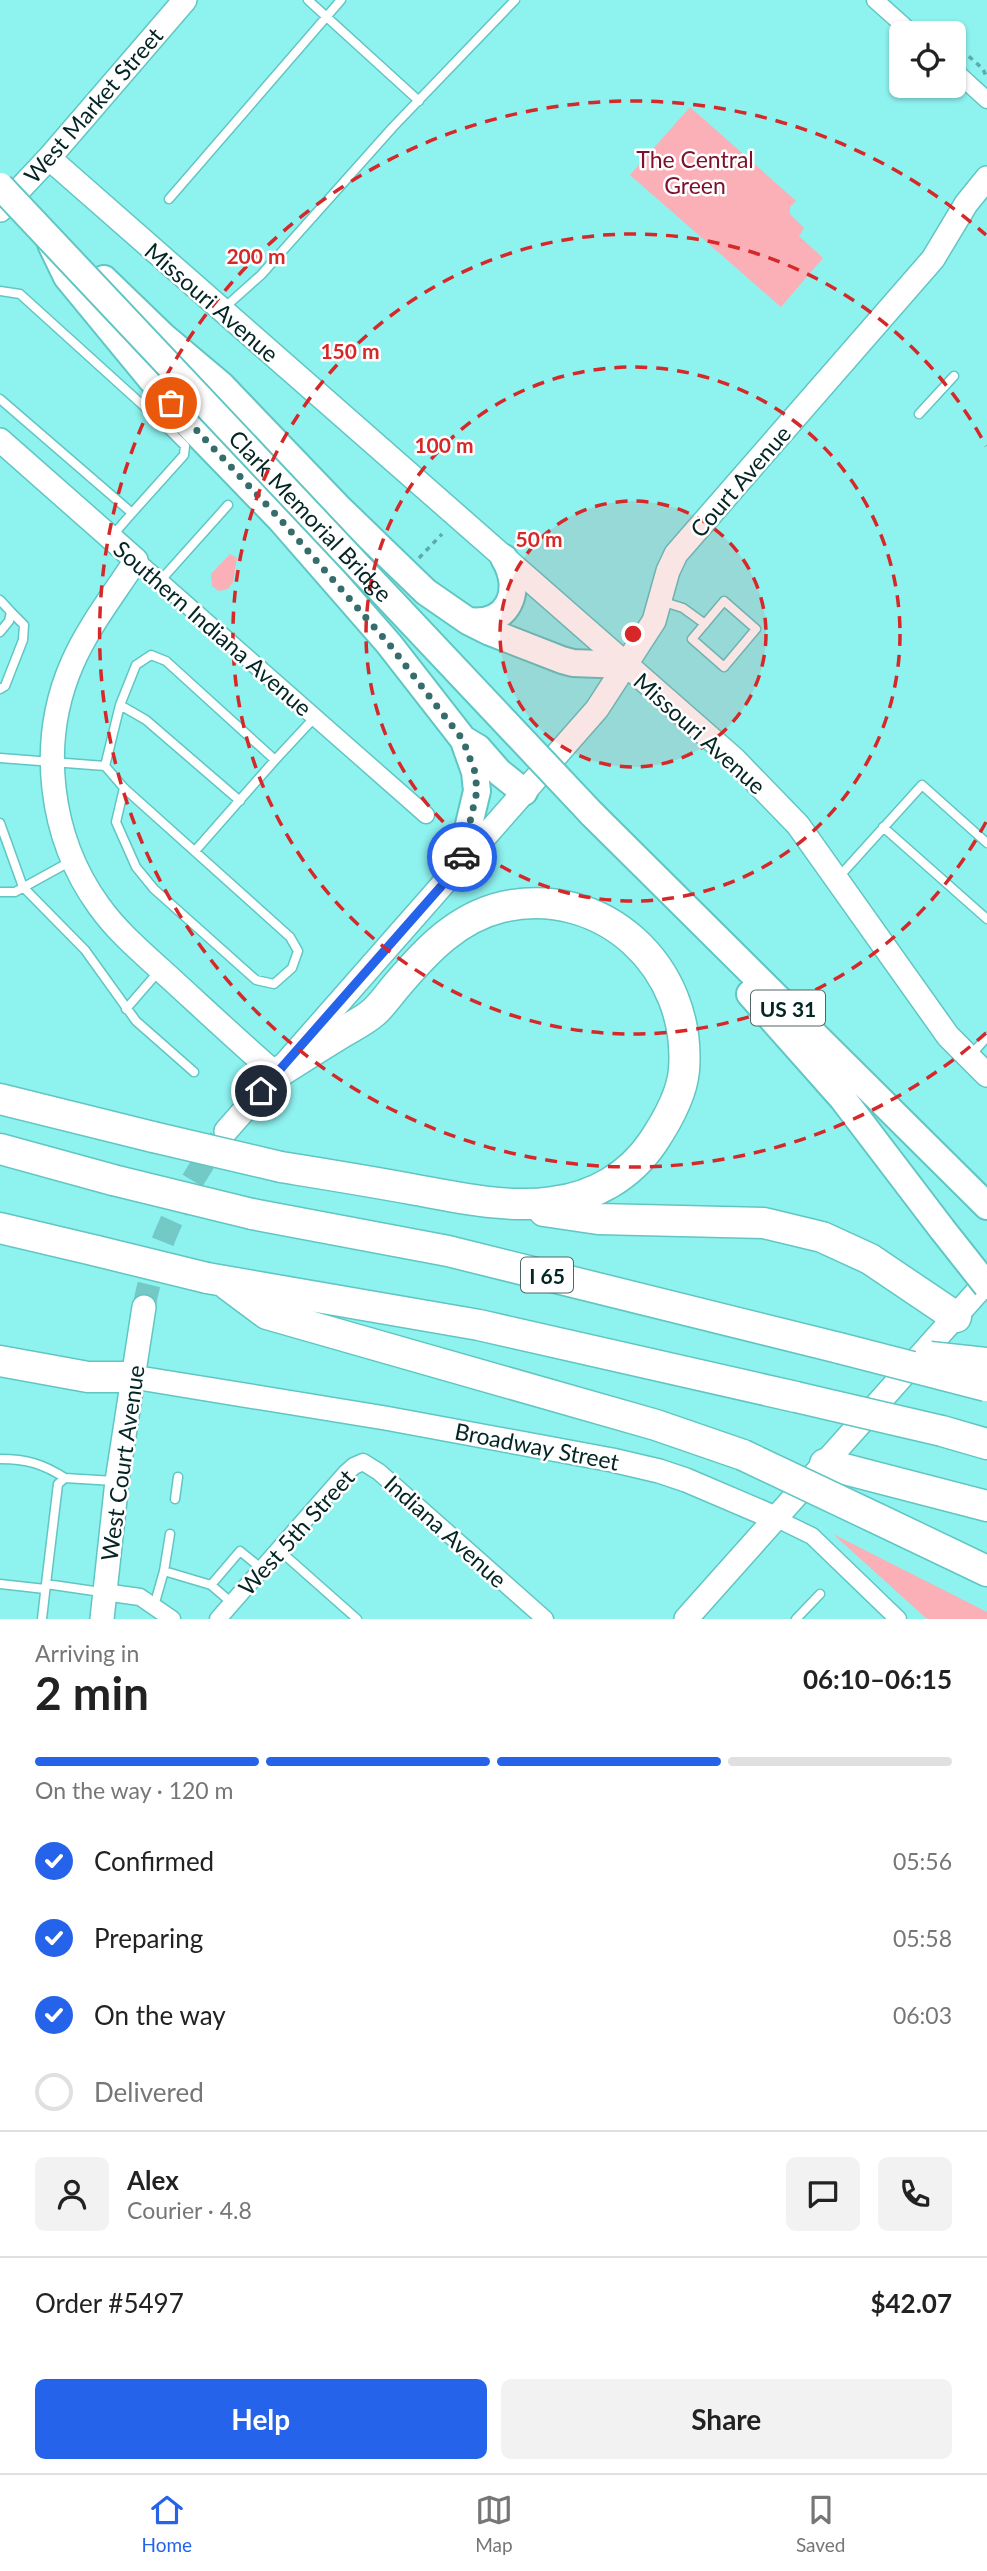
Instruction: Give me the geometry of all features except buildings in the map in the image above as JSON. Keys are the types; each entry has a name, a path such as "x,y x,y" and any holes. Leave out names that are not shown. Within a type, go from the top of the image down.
{"highway":[{"path":"276,1074 374,1012 437,942 456,927 480,915 521,904 555,904 591,912 618,928 643,949 663,978 677,1006 682,1027 684,1072 677,1098 661,1130 644,1155 621,1176 587,1194 553,1202 515,1205 462,1198"},
{"path":"0,1099 281,1167 462,1198 598,1219 764,1223 822,1237 870,1259 956,1317"},
{"name":"I 65","path":"0,1149 113,1180 252,1213 448,1251 839,1348 987,1379"},
{"path":"0,1228 214,1279 479,1325 942,1431 987,1444"},
{"path":"214,1279 267,1314 656,1425 743,1455 987,1572"},
{"path":"0,1361 88,1377 133,1377"},
{"path":"825,1464 987,1506"}],"main road":[{"name":"Clark Memorial Bridge","path":"0,186 592,814"},
{"path":"49,239 101,276 164,337 221,384 411,563 426,592 468,621 490,632 573,663 625,665"},
{"path":"49,239 67,277 188,424 280,519 389,644 463,740 475,772 477,791 459,866"},
{"path":"468,621 486,621 508,606 514,582 504,558"},
{"path":"463,740 478,748 499,772 524,792"},
{"name":"US 31","path":"592,814 985,1205"},
{"name":"US 31","path":"592,814 843,1100 987,1284"}],"street":[{"name":"West Market Street","path":"0,209 49,158 186,0"},
{"path":"875,0 899,21"},
{"path":"966,81 987,100"},
{"name":"Missouri Avenue","path":"49,158 734,759 798,825 948,1036 987,1075"},
{"name":"Court Avenue","path":"625,665 654,621 668,571 676,554 933,259 966,204 987,178"},
{"name":"Southern Indiana Avenue","path":"0,440 426,815"},
{"path":"136,560 80,645 71,666 57,709 52,762 55,800 72,860 112,924 276,1074"},
{"path":"226,1131 597,709 625,665"},
{"path":"686,1619 987,1284"},
{"name":"West Court Avenue","path":"102,1619 117,1481 144,1307"},
{"name":"Broadway Street","path":"133,1377 372,1416 619,1461 659,1471 686,1480 812,1536 896,1618"},
{"name":"West 5th Street","path":"218,1619 354,1466 363,1462 379,1472"},
{"name":"Indiana Avenue","path":"379,1472 545,1619"},
{"path":"104,1592 140,1597 172,1619"}],"lane":[{"path":"308,0 419,101"},
{"path":"169,199 341,0"},
{"path":"222,310 261,275 515,0"},
{"path":"0,291 20,294 185,446 184,455 111,538"},
{"path":"919,414 954,376"},
{"path":"0,399 132,513"},
{"path":"160,581 228,505"},
{"path":"0,600 24,625 23,640 5,686 0,689"},
{"path":"661,601 683,608 705,624"},
{"path":"724,601 756,629 724,667 692,639 705,624 724,601"},
{"path":"0,632 9,621 11,612"},
{"path":"106,766 120,705 136,665 151,655 166,661 275,760"},
{"path":"120,705 146,720 240,801"},
{"path":"195,852 315,717"},
{"path":"0,758 106,766 124,788 290,937 298,951 292,968 274,984 256,980 154,889 136,867 117,822 124,788"},
{"path":"836,880 922,785 987,844"},
{"path":"0,823 23,887 85,950 136,1021 194,1072"},
{"path":"883,827 987,919"},
{"path":"0,892 15,892 72,860"},
{"path":"126,1009 161,969"},
{"path":"969,1058 987,1037"},
{"path":"0,1459 44,1464 65,1478 117,1481"},
{"path":"175,1499 178,1477"},
{"path":"42,1619 58,1484 65,1478"},
{"path":"155,1606 170,1534"},
{"path":"278,1550 357,1619"},
{"path":"211,1585 240,1551 262,1569"},
{"path":"164,1571 211,1585 232,1603"},
{"path":"0,1584 104,1592"},
{"path":"796,1619 820,1594"}],"path":[{"path":"966,54 983,69 987,78"},
{"path":"411,563 442,534"}],"green space":[{"name":"The Central Green","path":"690,107 796,201 790,207 790,214 804,228 799,236 823,258 781,307 630,175"},
{"path":"230,554 237,558 233,582 228,589 219,591 212,586 211,574"},
{"path":"833,1534 987,1612 987,1619 927,1619"}],"tunnel":[{"path":"144,1307 163,1240 194,1177 220,1139"}],"way so far":[{"path":"171,403 280,519 389,644 463,740 475,772 477,791 462,857"}],"route":[{"path":"261,1091 459,866 462,857"}]}
